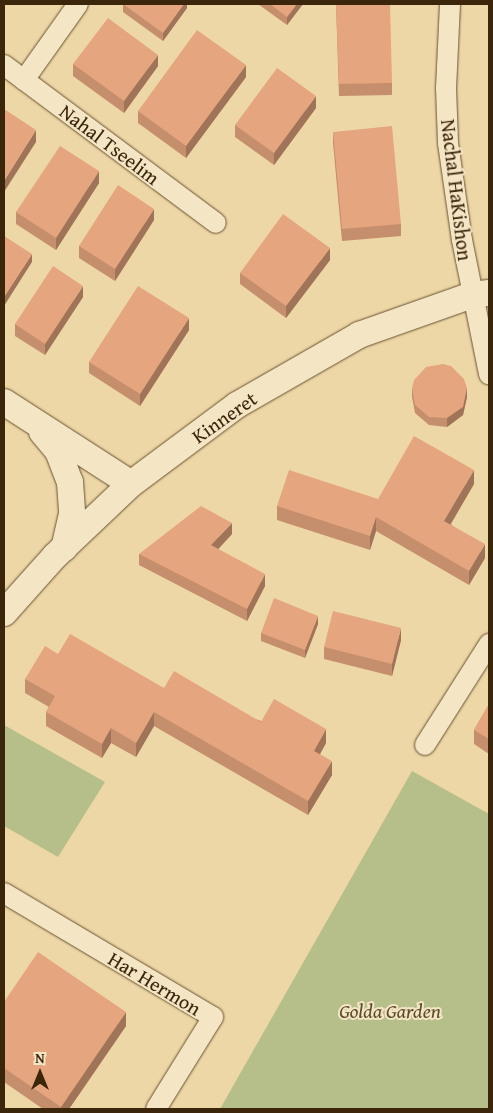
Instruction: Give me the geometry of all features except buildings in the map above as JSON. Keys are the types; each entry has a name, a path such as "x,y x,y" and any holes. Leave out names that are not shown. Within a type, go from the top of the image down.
{"street":[{"path":"24,80 78,4"},
{"name":"Nachal HaKishon","path":"450,4 446,88 448,143 481,294 489,374"},
{"name":"Nahal Tseelim","path":"4,66 216,222"},
{"name":"Kinneret","path":"4,613 64,548 131,484 237,405 359,335 481,294"},
{"path":"4,402 131,484"},
{"path":"34,422 58,451 70,482 72,514 64,548"},
{"path":"425,745 489,644"},
{"name":"Har Hermon","path":"4,894 213,1018 156,1109"}],"green space":[{"path":"4,725 105,782 58,857 4,826"},
{"name":"Golda Garden","path":"412,771 489,814 489,1109 220,1109"}]}
